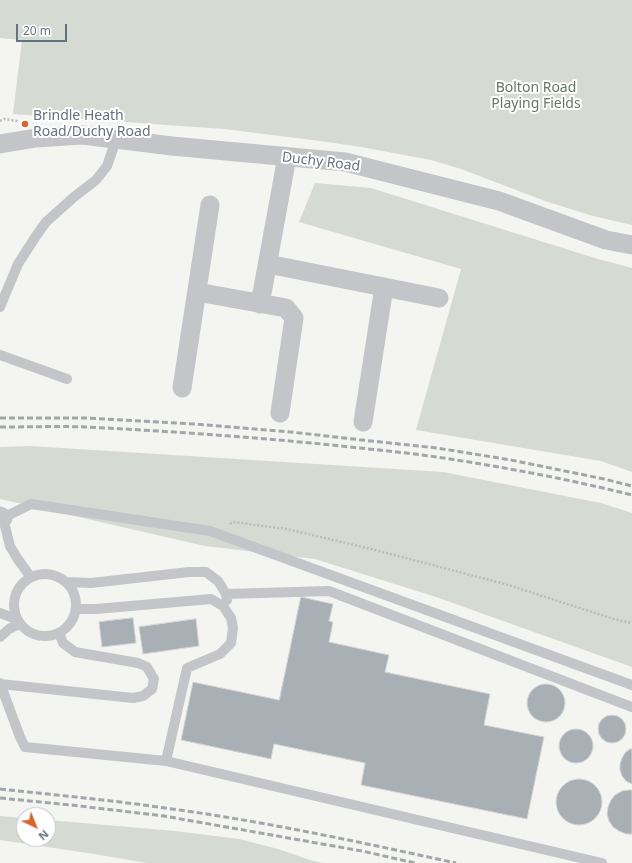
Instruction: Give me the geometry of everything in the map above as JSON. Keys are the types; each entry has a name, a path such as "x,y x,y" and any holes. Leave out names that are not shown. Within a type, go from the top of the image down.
{"street":[{"name":"Duchy Road","path":"0,144 36,138 82,135 116,140 345,162 499,201 606,240 632,245"},
{"path":"260,304 287,157"},
{"path":"182,388 210,205"},
{"path":"268,264 439,298"},
{"path":"363,422 384,287"},
{"path":"197,292 286,308 294,318 280,413"}],"lane":[{"path":"0,307 18,264 36,236 46,222 96,180 107,166 116,140"},
{"path":"0,355 67,379"},
{"path":"30,576 10,546 2,517 31,504 210,531 632,685"},
{"path":"67,582 91,583 189,572 206,572 218,581 226,594 233,628 231,643 220,654 187,668 166,761"},
{"path":"0,613 17,621 27,631 38,636 49,636 59,633 67,627 73,618 76,609 76,599 72,589 67,582 50,573 40,573 30,576 22,583 16,592 13,603 14,614 17,621"},
{"path":"226,594 329,591 632,707"},
{"path":"76,609 96,609 211,599 223,606 231,618"},
{"path":"0,637 17,621"},
{"path":"59,633 63,642 75,652 138,663 147,667 154,679 152,689 143,696 133,698 0,684 25,747 166,761 602,863"}],"path":[{"path":"219,534 233,522 287,528 505,584 614,619 632,623"}],"green space":[{"name":"Bolton Road Playing Fields","path":"0,0 632,0 632,225 593,216 545,201 461,169 431,160 361,147 224,129 13,114 22,40 0,38"},
{"path":"315,183 371,188 598,259 632,268 632,472 601,461 416,430 461,269 299,222"},
{"path":"30,446 443,472 601,503 632,513 632,667 436,597 315,559 205,546 0,499 0,447"},
{"path":"0,816 16,817 16,842 0,840"},
{"path":"56,821 175,831 239,839 324,863 147,863 47,847 56,847"}],"building":[{"path":"301,597 333,604 329,621 333,622 329,642 389,655 385,672 490,694 484,725 544,737 527,819 361,785 365,763 274,744 271,759 181,740 193,682 279,700"},
{"path":"133,618 136,643 102,647 99,622"},
{"path":"196,619 199,646 143,654 139,627"},
{"path":"546,684 559,690 565,703 559,716 546,722 533,716 527,703 533,690"},
{"path":"612,715 622,719 626,729 622,739 612,743 602,739 598,729 602,719"},
{"path":"576,729 588,734 593,746 588,758 576,763 564,758 559,746 564,734"},
{"path":"630,749 632,749 632,784 626,781 620,770 622,758"},
{"path":"579,779 592,783 598,789 602,802 598,815 592,821 579,825 566,821 560,815 556,802 560,789 566,783"},
{"path":"632,790 632,834 626,834 613,827 607,814 608,807 615,795 622,791"}],"railway":[{"path":"0,418 86,418 194,424 291,432 437,448 511,460 632,486"},
{"path":"0,427 75,427 148,430 332,445 437,457 511,469 632,495"},
{"path":"0,789 124,802 202,813 347,840 456,863"},
{"path":"0,798 164,816 362,851 415,863"}],"place":[{"name":"Brindle Heath Road/Duchy Road","path":"25,124"}]}
